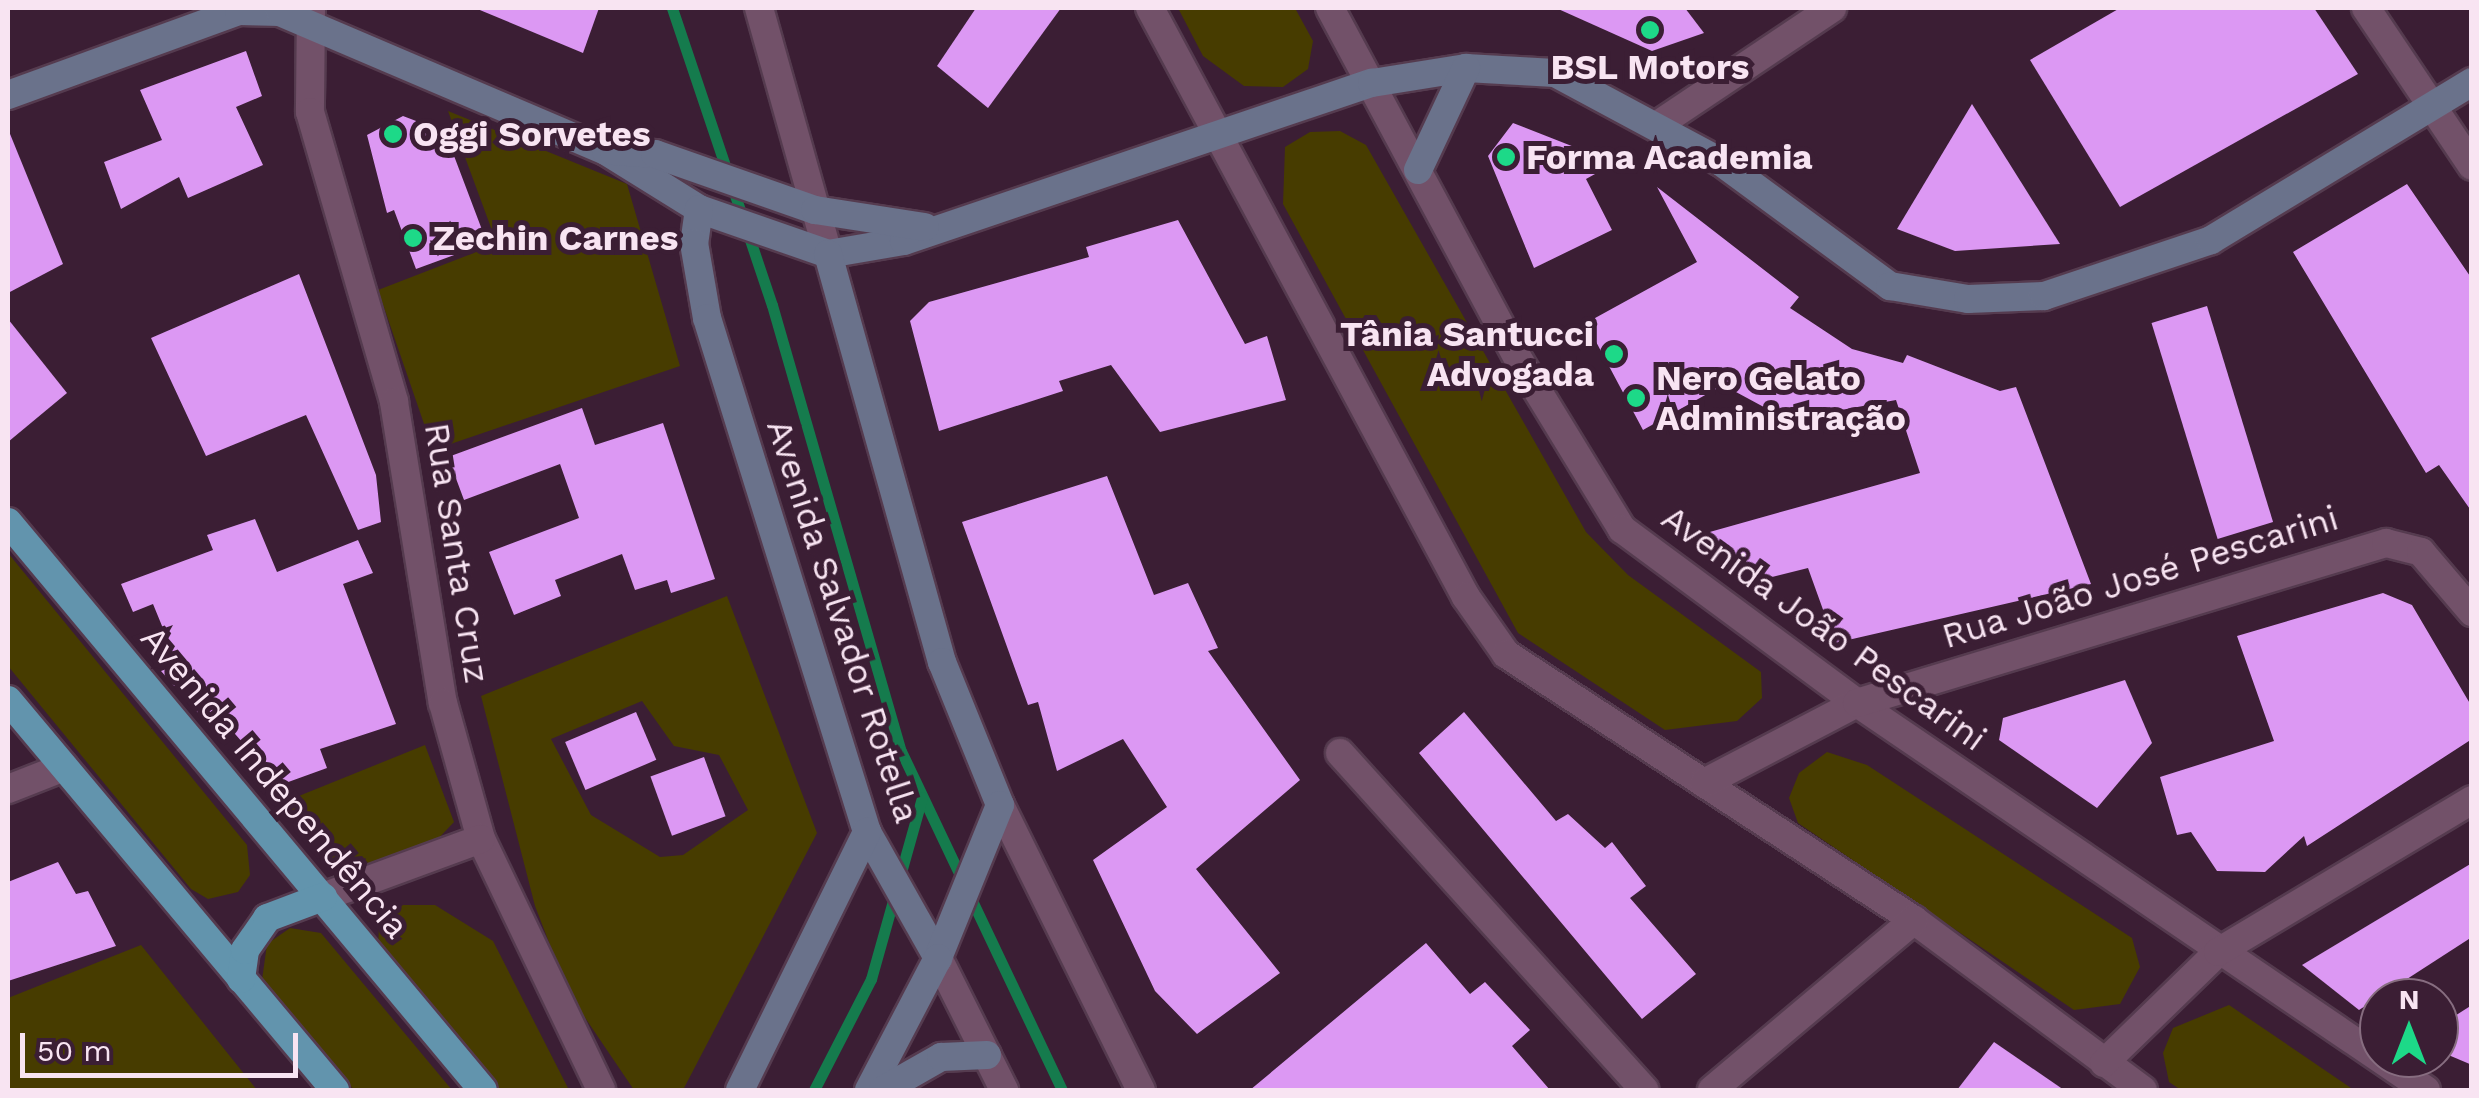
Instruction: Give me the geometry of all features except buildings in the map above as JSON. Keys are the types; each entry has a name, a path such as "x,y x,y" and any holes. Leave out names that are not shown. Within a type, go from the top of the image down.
{"main road":[{"path":"8,95 239,11 310,15 606,151 699,208 828,254 936,228 1217,140 1372,84 1466,68 1555,73 1722,162 1890,286 1968,299 2044,296 2211,240 2430,102 2472,82"},
{"path":"1418,170 1466,68"},
{"path":"606,151 655,154 814,210 936,228"},
{"path":"699,208 758,188"},
{"name":"Avenida Salvador Rotella","path":"699,208 694,242 707,318 866,832 938,958"},
{"path":"828,254 942,662 1000,805 938,958 869,1090"},
{"name":"Avenida Independência","path":"8,522 483,1090"},
{"path":"8,700 335,1090"},
{"path":"740,1090 866,832"},
{"path":"240,979 244,950 267,918 323,897"},
{"path":"882,1090 941,1057 987,1054"}],"street":[{"path":"759,8 828,254"},
{"path":"1150,8 1217,140 1506,654 1914,920 2143,1090"},
{"name":"Avenida João Pescarini","path":"1330,8 1622,528 1857,703 2426,1090"},
{"path":"1656,126 1832,8"},
{"path":"2366,8 2472,166"},
{"name":"Rua Santa Cruz","path":"310,15 310,112 394,402 443,703 481,839 601,1090"},
{"name":"Rua João José Pescarini","path":"1704,783 1857,703 2386,543 2421,552 2472,612"},
{"path":"1340,753 1644,1090"},
{"path":"8,789 64,767"},
{"path":"2104,1062 2218,952 2472,800"},
{"path":"1000,805 1140,1090"},
{"path":"323,897 481,839"},
{"path":"1712,1090 1914,920"},
{"name":"Avenida Salvador Rotella","path":"938,958 1004,1090"}],"shaded area":[{"path":"1178,8 1295,8 1313,41 1308,69 1283,87 1244,86 1203,56"},
{"path":"448,111 627,184 680,366 433,450 378,290 497,244"},
{"path":"1340,131 1366,145 1586,532 1628,575 1761,672 1762,698 1737,721 1665,730 1518,633 1283,204 1285,147 1310,132"},
{"path":"8,553 247,845 250,875 238,892 208,899 191,889 8,666"},
{"path":"727,596 817,833 683,1090 634,1090 569,994 535,906 481,696","holes":["642,701 674,746 719,755 748,810 683,855 660,857 591,815 551,739"]},
{"path":"425,745 454,822 436,841 355,869 332,865 279,804"},
{"path":"1827,752 1867,765 2132,938 2140,967 2120,1004 2074,1010 1798,823 1789,798 1799,773"},
{"path":"403,905 435,905 493,941 569,1090 495,1090 378,953 379,921"},
{"path":"290,928 321,933 452,1090 354,1090 262,980 267,944"},
{"path":"141,945 257,1090 8,1090 8,998"},
{"path":"2229,1005 2354,1090 2181,1090 2169,1082 2163,1053 2173,1028"}],"waterway":[{"path":"672,8 772,305 901,751 1062,1090"},
{"path":"814,1090 871,979 922,797"}],"place":[{"name":"BSL Motors","path":"1650,30"},
{"name":"Oggi Sorvetes","path":"393,134"},
{"name":"Forma Academia","path":"1506,157"},
{"name":"Zechin Carnes","path":"413,238"},
{"name":"Tânia Santucci Advogada","path":"1614,354"},
{"name":"Nero Gelato Administração","path":"1636,398"}]}
